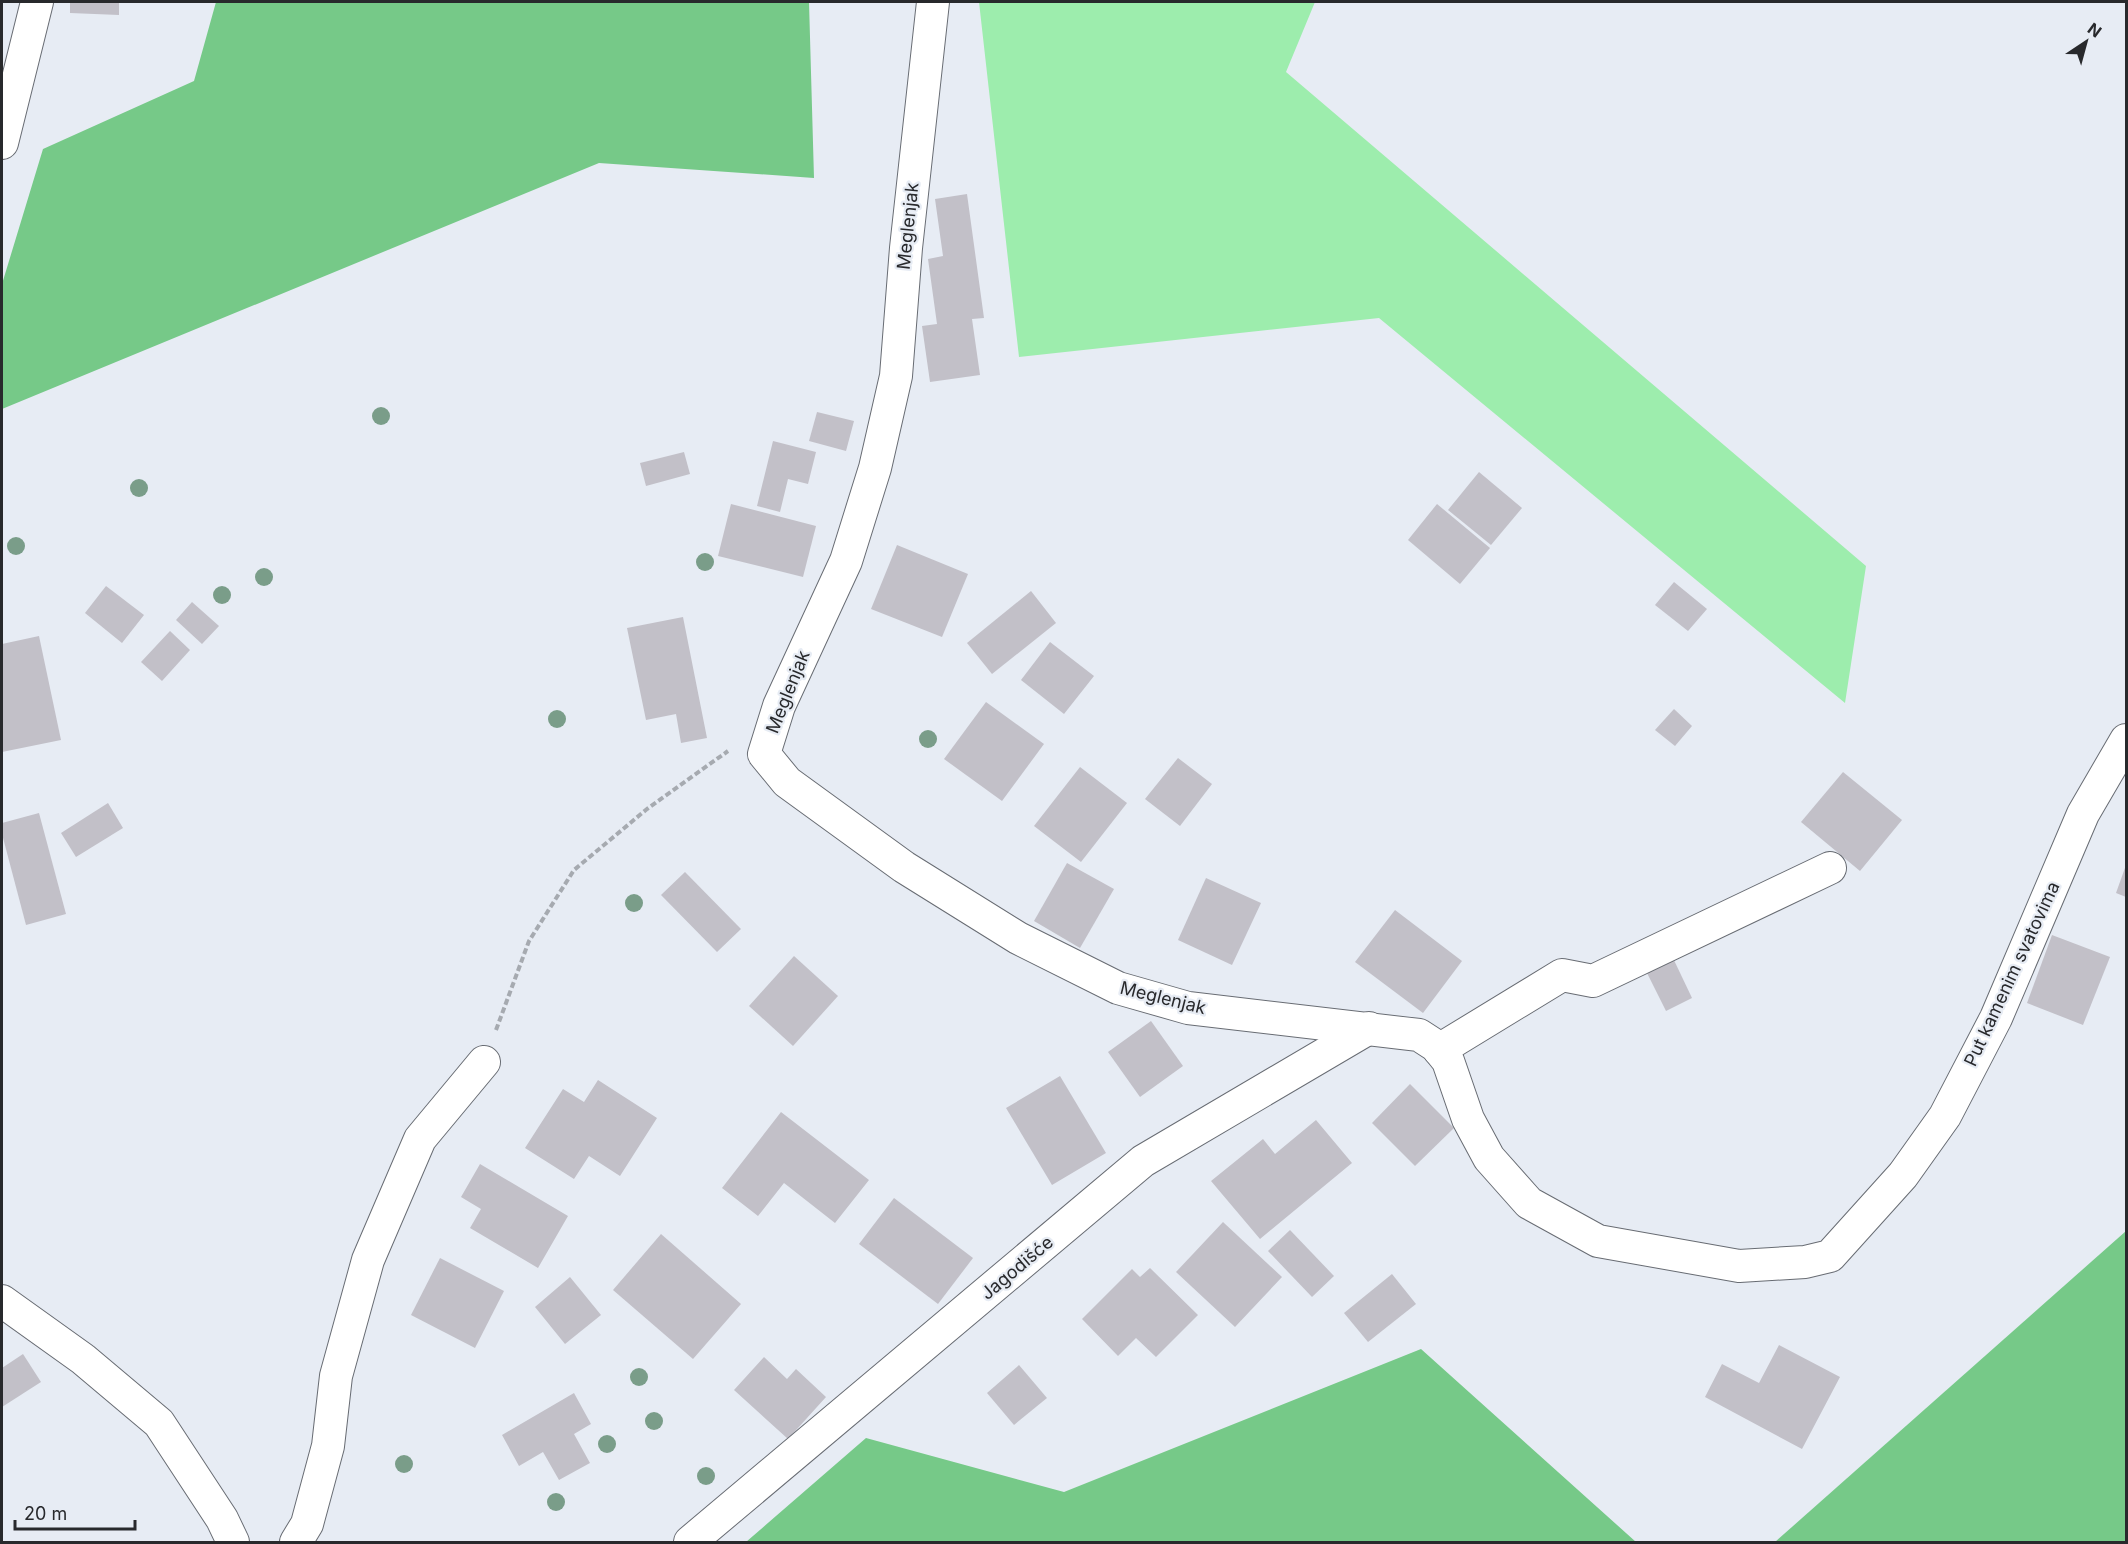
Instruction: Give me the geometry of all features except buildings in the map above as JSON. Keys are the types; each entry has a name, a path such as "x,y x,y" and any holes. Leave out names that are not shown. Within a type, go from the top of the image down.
{"street":[{"path":"2,143 37,2"},
{"name":"Meglenjak","path":"933,2 906,248 896,376 883,433 846,561 778,706 764,754 787,782 904,867 1018,938 1118,988 1188,1008 1369,1028"},
{"name":"Put kamenim svatovima","path":"1369,1028 1419,1035 1439,1050 1448,1061 1468,1119 1489,1158 1529,1203 1598,1241 1738,1266 1805,1262 1830,1256 1903,1175 1945,1116 1996,1018 2083,814 2127,740"},
{"path":"1439,1050 1562,975 1593,981 1830,868"},
{"name":"Jagodišće","path":"690,1542 1143,1161 1369,1028"},
{"path":"296,1542 307,1524 328,1446 336,1376 368,1260 420,1139 484,1062"},
{"path":"2,1301 83,1359 159,1423 222,1519 233,1542"}],"path":[{"path":"484,1062 529,941 574,870 647,809 732,749 764,754"}],"green space":[{"path":"216,2 809,2 814,178 599,163 2,409 2,284 43,149 194,81"},
{"path":"979,2 1315,2 1286,72 1866,566 1845,703 1379,318 1019,357"},
{"path":"2126,1231 2126,1542 1775,1542"},
{"path":"1421,1349 1636,1542 746,1542 866,1438 1064,1492"}]}
